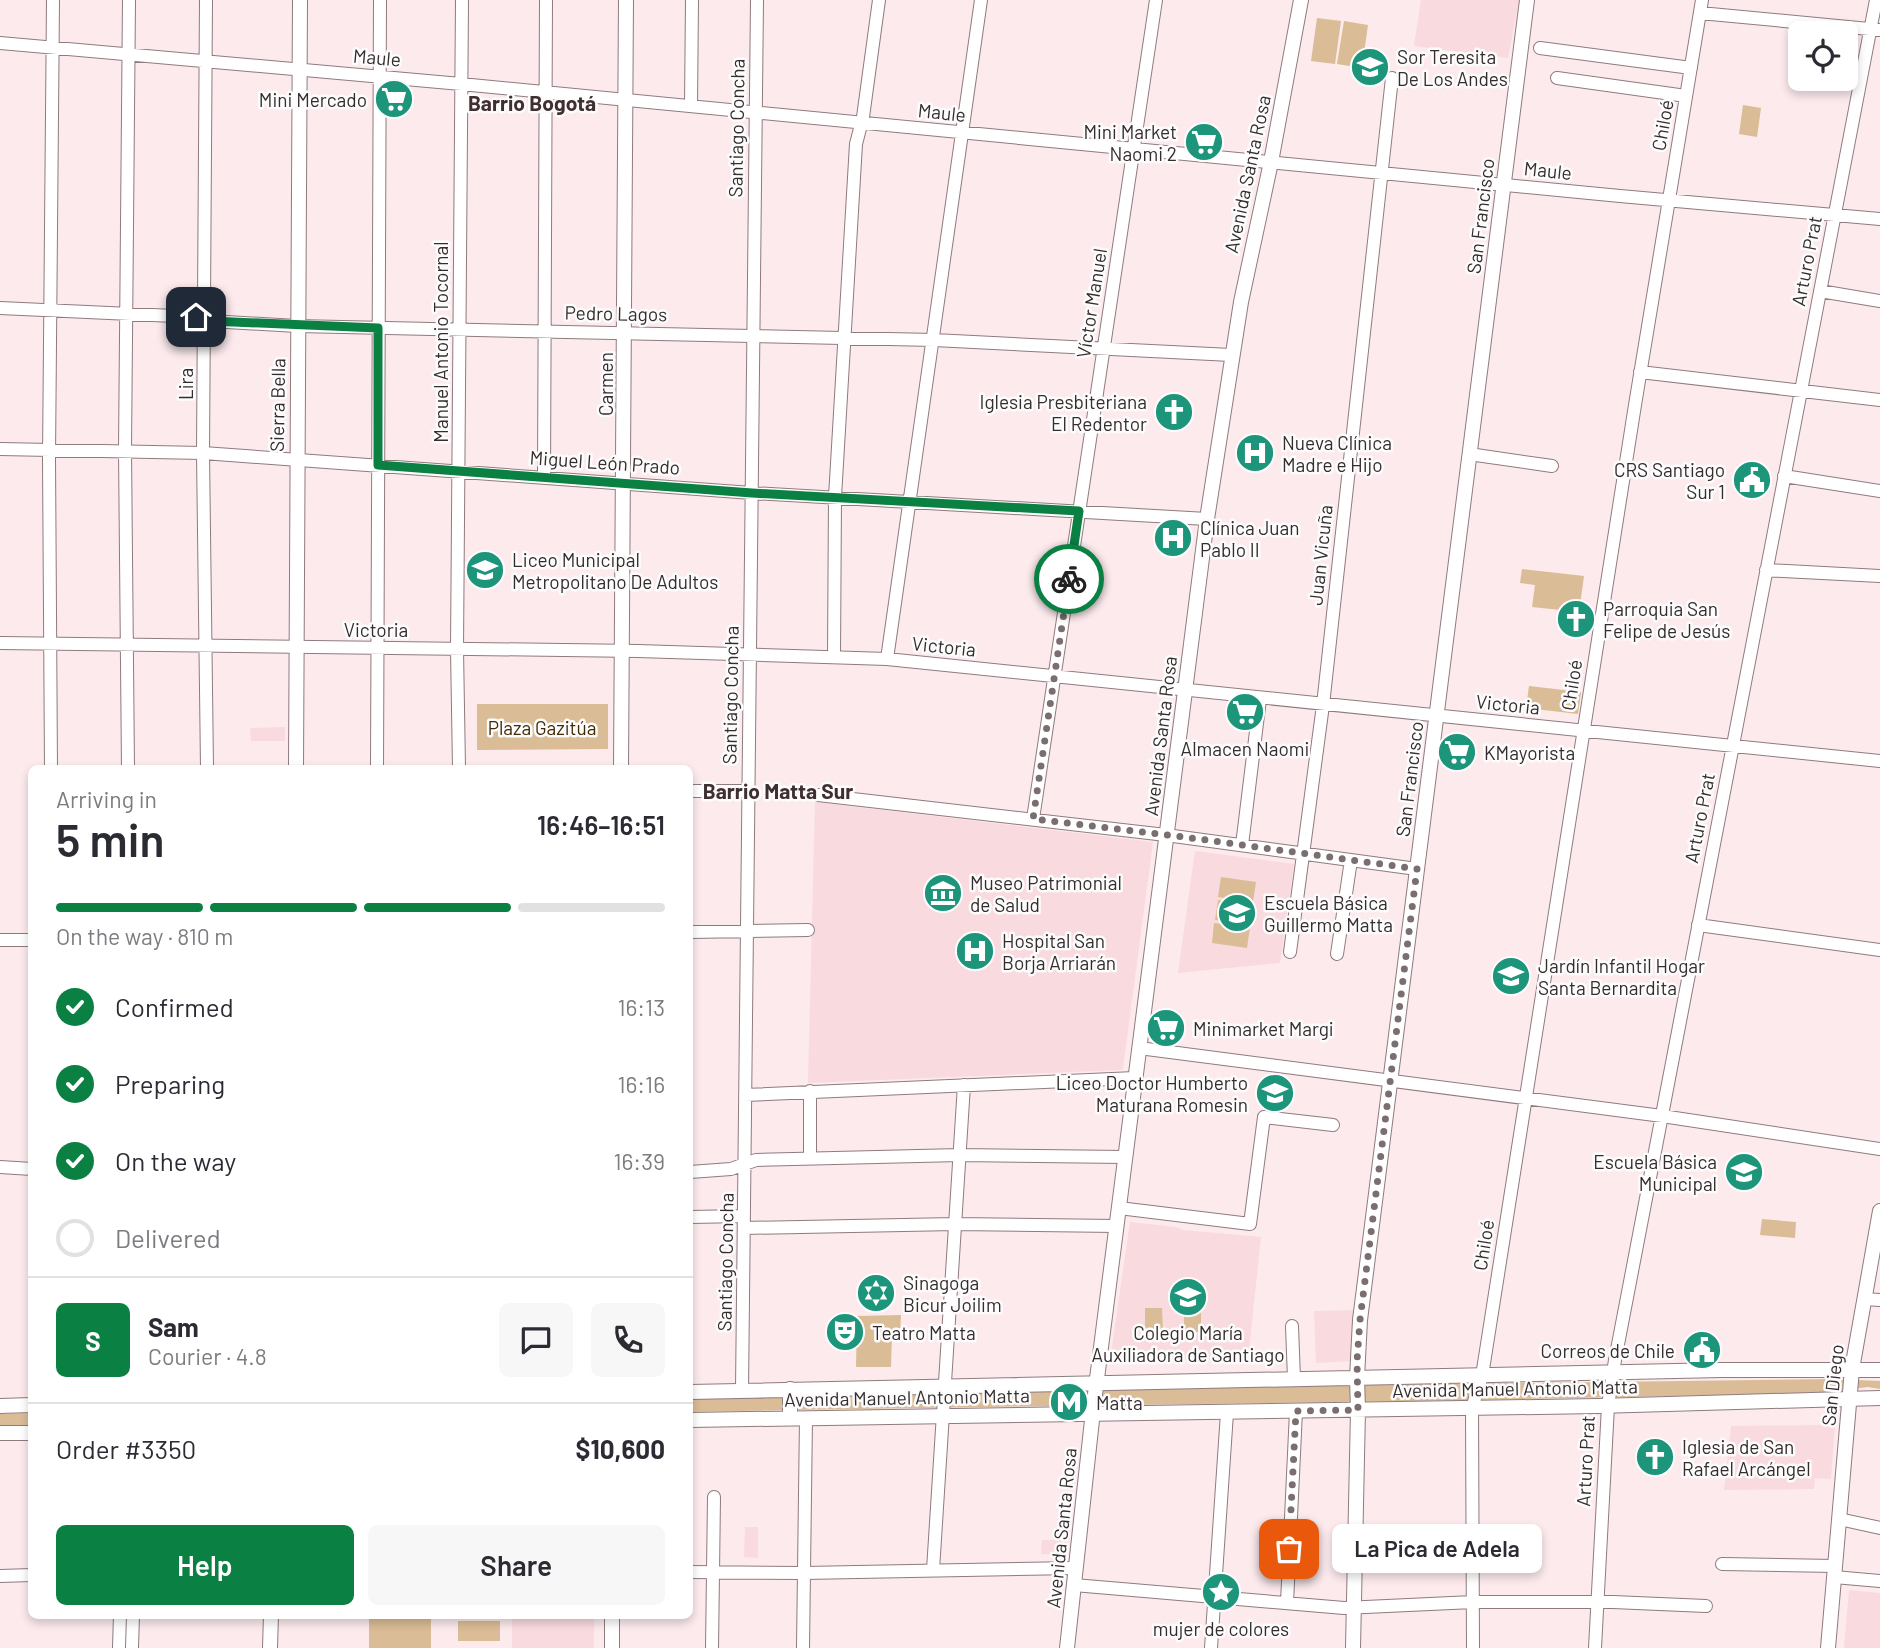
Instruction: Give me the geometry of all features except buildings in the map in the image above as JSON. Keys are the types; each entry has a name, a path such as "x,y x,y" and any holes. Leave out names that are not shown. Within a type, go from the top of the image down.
{"main road":[{"name":"Sierra Bella","path":"296,765 300,0"},
{"name":"Carmen","path":"621,765 626,0"},
{"name":"Avenida Santa Rosa","path":"1067,1648 1093,1414 1207,519 1247,266 1271,162 1301,0"},
{"name":"San Francisco","path":"1353,1648 1360,1320 1504,185 1532,46 1527,0"},
{"name":"San Diego","path":"1828,1648 1852,1369 1877,1242 1880,1210"},
{"name":"Avenida Manuel Antonio Matta","path":"693,1392 1097,1382 1880,1370"},
{"path":"790,1389 790,1418"},
{"name":"Avenida Manuel Antonio Matta","path":"693,1420 1608,1406 1880,1398"},
{"path":"0,1406 28,1405"},
{"path":"0,1433 28,1433"},
{"path":"270,1648 271,1619"},
{"path":"612,1619 612,1648"}],"street":[{"path":"51,765 49,449 53,0"},
{"path":"128,765 125,450 129,0"},
{"name":"Lira","path":"206,0 203,453 207,765"},
{"path":"377,765 380,0"},
{"name":"Manuel Antonio Tocornal","path":"459,765 457,649 462,0"},
{"path":"544,477 546,0"},
{"path":"691,106 692,0"},
{"name":"Santiago Concha","path":"742,1390 757,0"},
{"path":"834,656 835,497 856,144 879,0"},
{"path":"887,659 981,0"},
{"name":"Víctor Manuel","path":"1033,819 1156,0"},
{"name":"Arturo Prat","path":"1595,1648 1612,1373 1820,291 1875,29 1876,0"},
{"path":"1701,7 1875,29"},
{"name":"Chiloé","path":"1473,1648 1472,1408 1482,1376 1640,372 1701,7"},
{"name":"Maule","path":"0,43 461,83 1668,201 1880,219"},
{"path":"1532,46 1691,68"},
{"name":"Juan Vicuña","path":"1290,952 1323,705 1392,78"},
{"path":"1557,78 1686,96"},
{"path":"1820,291 1880,301"},
{"name":"Pedro Lagos","path":"0,309 127,314 297,326 934,340 1231,355"},
{"path":"1640,372 1880,400"},
{"name":"Miguel León Prado","path":"0,449 203,453 752,493 1207,519"},
{"path":"1469,454 1552,466"},
{"path":"1784,476 1880,492"},
{"path":"1766,569 1880,576"},
{"name":"Victoria","path":"0,643 750,653 887,659 999,677 1054,677 1880,761"},
{"path":"1242,845 1260,699"},
{"path":"693,791 748,791"},
{"path":"818,795 1166,835 1417,869"},
{"path":"1337,954 1351,860"},
{"path":"1698,925 1880,950"},
{"path":"693,932 808,930"},
{"path":"0,940 28,940"},
{"path":"1139,1048 1661,1116 1880,1149"},
{"path":"745,1095 1135,1078"},
{"path":"933,1570 964,1085"},
{"path":"810,1091 810,1159"},
{"path":"1119,1209 1250,1224 1264,1117 1334,1125"},
{"path":"693,1172 723,1170 755,1160 960,1155 1125,1157"},
{"path":"0,1167 28,1169"},
{"path":"693,1217 744,1222 1117,1226"},
{"path":"1864,1298 1880,1300"},
{"path":"1292,1326 1294,1379"},
{"path":"1287,1603 1296,1411"},
{"path":"1211,1648 1227,1413"},
{"path":"803,1648 806,1418"},
{"path":"712,1648 715,1497"},
{"path":"1839,1518 1880,1528"},
{"path":"1722,1564 1835,1572 1880,1581"},
{"path":"693,1572 804,1573 1076,1568"},
{"path":"0,1576 28,1575"},
{"path":"1074,1585 1354,1608 1473,1602 1597,1602 1706,1606"},
{"path":"119,1648 120,1619"},
{"path":"132,1648 133,1619"}],"shaded area":[{"path":"1421,0 1519,0 1508,58 1414,46"},
{"path":"285,727 285,741 251,741 250,728"},
{"name":"Hospital San Borja Arriarán","path":"815,802 1153,842 1123,1068 808,1083"},
{"name":"Escuela Básica Guillermo Matta","path":"1195,851 1294,864 1280,963 1178,973"},
{"name":"Colegio María Auxiliadora de Santiago","path":"1130,1222 1261,1237 1248,1360 1110,1360"},
{"path":"1357,1310 1353,1361 1316,1363 1314,1311"},
{"path":"1835,1425 1831,1479 1815,1478 1814,1489 1724,1490 1731,1426"},
{"path":"745,1527 758,1527 758,1558 744,1557"},
{"path":"1042,1540 1067,1540 1067,1549 1061,1555 1041,1554"},
{"path":"1849,1590 1880,1593 1880,1648 1844,1648"},
{"path":"512,1619 594,1619 594,1648 512,1648"}],"green space":[{"path":"1317,18 1341,21 1335,64 1311,61"},
{"path":"1344,21 1368,25 1362,68 1337,64"},
{"path":"1743,105 1761,108 1757,137 1739,134"},
{"path":"1522,569 1584,576 1579,612 1532,607 1535,585 1520,583"},
{"path":"1529,686 1581,692 1578,714 1526,708"},
{"name":"Plaza Gazitúa","path":"477,704 608,704 608,749 477,750"},
{"path":"1221,877 1256,882 1253,902 1218,897"},
{"path":"1218,900 1253,905 1250,925 1215,920"},
{"path":"1214,923 1250,927 1247,948 1212,943"},
{"path":"1762,1219 1796,1222 1795,1238 1760,1235"},
{"path":"1145,1308 1162,1308 1163,1332 1145,1332"},
{"path":"1184,1308 1201,1308 1201,1332 1184,1332"},
{"path":"901,1315 900,1333 892,1333 891,1367 856,1367 857,1316"},
{"path":"1833,1379 1880,1381 1880,1389 1868,1387 1830,1392 693,1412 693,1398 1118,1388"},
{"path":"28,1413 28,1426 0,1427 0,1414"},
{"path":"369,1619 431,1619 431,1648 369,1648"},
{"path":"458,1621 500,1621 500,1641 458,1641"}],"way so far":[{"path":"1069,579 1033,819 1417,869 1360,1320 1358,1410 1296,1411 1289,1549"}],"place":[{"name":"Sor Teresita De Los Andes","path":"1370,67"},
{"name":"Mini Mercado","path":"394,99"},
{"name":"Mini Market Naomi 2","path":"1204,142"},
{"name":"Iglesia Presbiteriana El Redentor","path":"1174,412"},
{"name":"Nueva Clínica Madre e Hijo","path":"1255,453"},
{"name":"CRS Santiago Sur 1","path":"1752,480"},
{"name":"Clínica Juan Pablo II","path":"1173,538"},
{"name":"Liceo Municipal Metropolitano De Adultos","path":"485,570"},
{"name":"Parroquia San Felipe de Jesús","path":"1576,619"},
{"name":"Almacen Naomi","path":"1245,712"},
{"name":"KMayorista","path":"1457,752"},
{"name":"Museo Patrimonial de Salud","path":"943,893"},
{"name":"Escuela Básica Guillermo Matta","path":"1237,913"},
{"name":"Hospital San Borja Arriarán","path":"975,951"},
{"name":"Jardín Infantil Hogar Santa Bernardita","path":"1511,976"},
{"name":"Minimarket Margi","path":"1166,1028"},
{"name":"Liceo Doctor Humberto Maturana Romesin","path":"1275,1093"},
{"name":"Escuela Básica Municipal","path":"1744,1172"},
{"name":"Sinagoga Bicur Joilim","path":"876,1293"},
{"name":"Colegio María Auxiliadora de Santiago","path":"1188,1297"},
{"name":"Teatro Matta","path":"845,1332"},
{"name":"Correos de Chile","path":"1702,1350"},
{"name":"Matta","path":"1069,1402"},
{"name":"Iglesia de San Rafael Arcángel","path":"1655,1457"},
{"name":"La Pica de Adela","path":"1289,1549"},
{"name":"mujer de colores","path":"1221,1592"}],"district":[{"name":"Barrio Bogotá","path":"532,102"},
{"name":"Barrio Matta Sur","path":"778,790"}],"route":[{"path":"196,317 210,321 378,328 378,465 752,493 1079,511 1069,579"}]}
